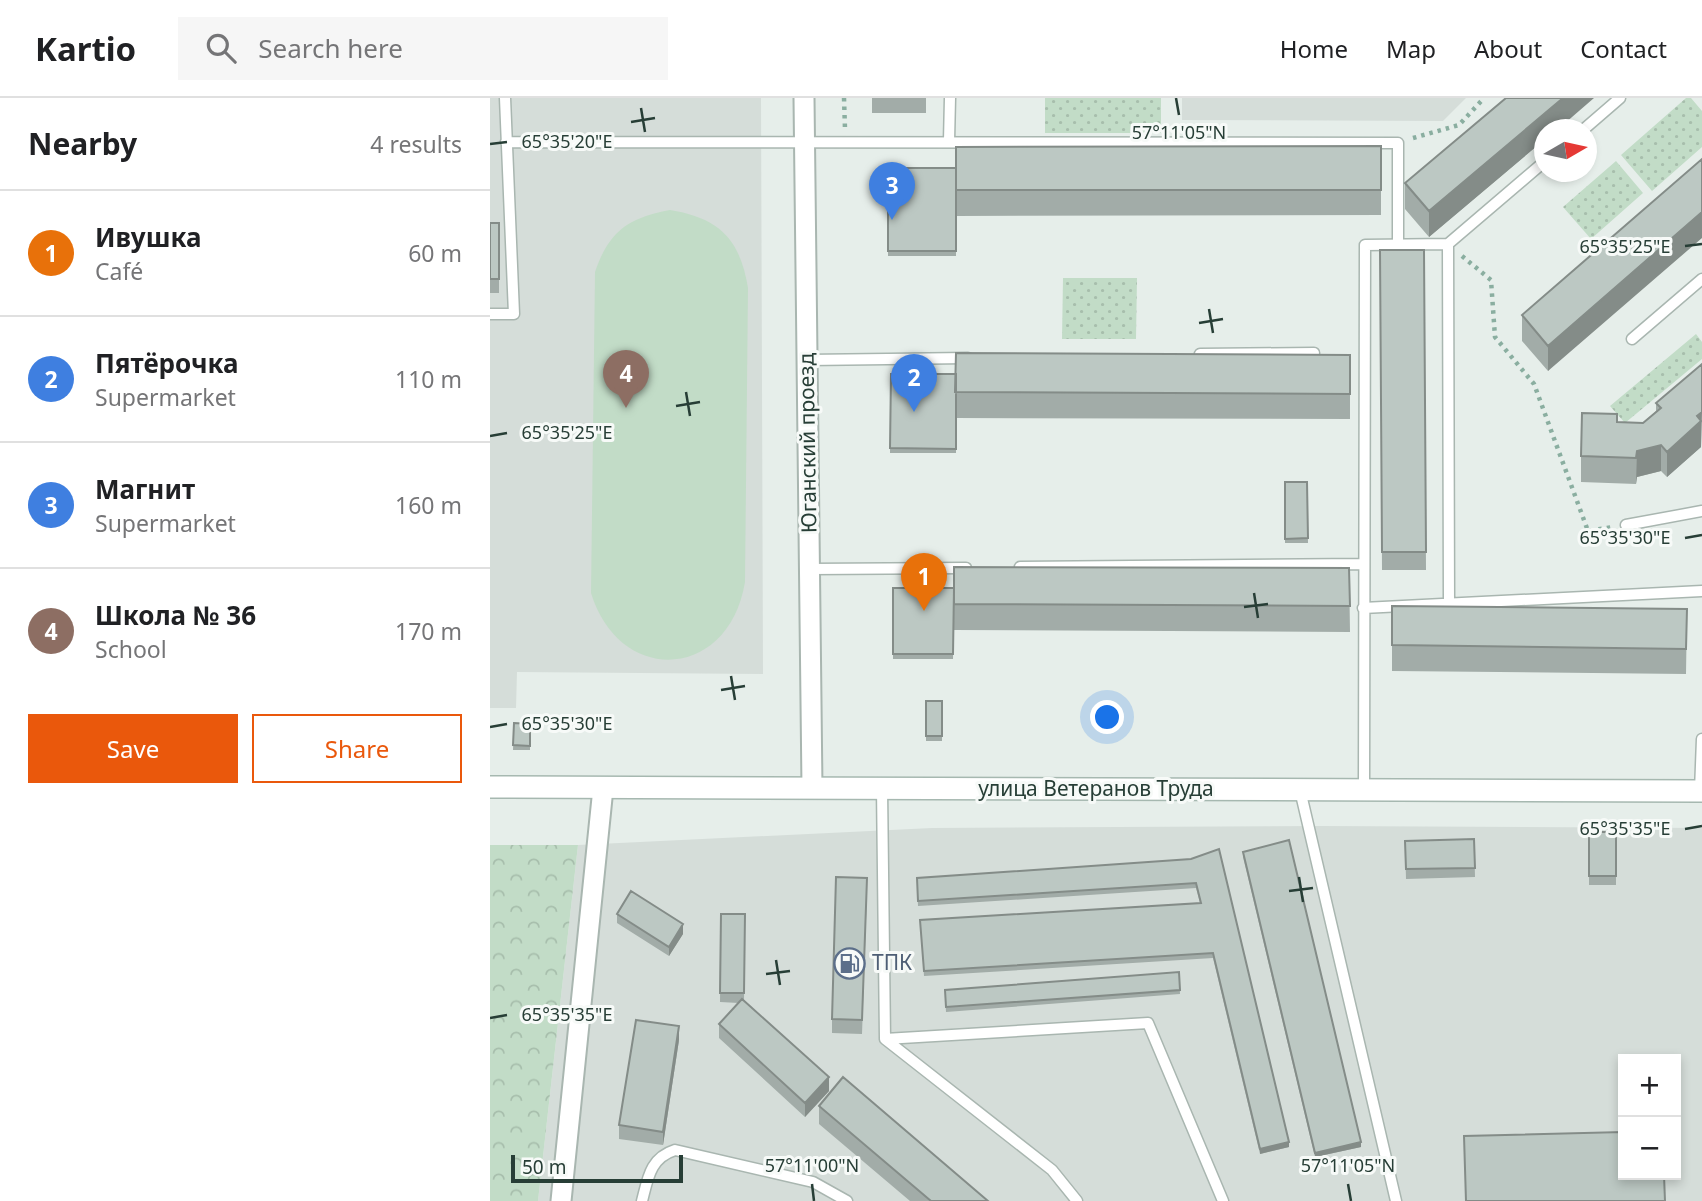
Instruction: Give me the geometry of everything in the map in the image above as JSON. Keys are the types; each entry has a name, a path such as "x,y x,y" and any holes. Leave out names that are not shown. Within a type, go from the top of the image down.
{"main road":[{"name":"улица Ветеранов Труда","path":"490,787 1701,791"}],"street":[{"name":"Юганский проезд","path":"804,98 812,788"},
{"path":"561,1201 603,788"}],"lane":[{"path":"490,314 514,314 505,98"},
{"path":"949,141 950,98"},
{"path":"1595,119 1619,98"},
{"path":"506,142 1398,143 1398,245"},
{"path":"1364,790 1365,245 1448,244 1534,171"},
{"path":"1448,244 1449,604"},
{"path":"1632,339 1702,279"},
{"path":"1191,354 1314,353"},
{"path":"807,360 985,358"},
{"path":"1626,525 1702,511"},
{"path":"1001,568 1363,564"},
{"path":"810,569 974,568"},
{"path":"1363,608 1702,591"},
{"path":"1701,791 1702,739"},
{"path":"882,788 886,1039"},
{"path":"1300,790 1396,1201"},
{"path":"886,1039 1148,1023 1223,1201"},
{"path":"886,1039 1052,1170 1077,1201"},
{"path":"642,1201 652,1165 660,1154 675,1150 814,1182 847,1201"}],"path":[{"path":"844,98 845,141"},
{"path":"1398,143 1459,125 1484,98"},
{"path":"1448,244 1491,280 1495,337 1534,384 1588,531 1626,525"}],"shaded area":[{"path":"490,98 761,98 763,674 517,672 516,708 490,708"},
{"path":"1182,98 1466,98 1443,121 1182,120"},
{"path":"932,828 1702,828 1702,1201 538,1201 578,845"}],"green space":[{"path":"1045,98 1161,98 1161,133 1045,133"},
{"path":"1686,98 1691,98 1702,111 1702,147 1652,191 1621,155"},
{"path":"1616,161 1643,193 1591,239 1563,207 1592,182 1597,182 1597,177"},
{"path":"670,210 702,219 724,234 739,256 748,288 745,582 735,614 718,638 697,653 673,660 648,657 625,645 605,624 591,593 595,272 607,246 622,229 643,217"},
{"path":"1063,278 1137,278 1136,339 1062,339"},
{"path":"1696,334 1702,342 1702,359 1625,423 1610,406"},
{"path":"490,845 578,845 538,1201 490,1201"}],"building":[{"path":"1506,98 1563,98 1538,119 1534,119 1534,122 1429,211 1405,183"},
{"path":"1381,146 1381,190 956,190 956,147"},
{"path":"1702,159 1702,212 1548,346 1522,315"},
{"path":"888,168 956,168 956,251 888,251"},
{"path":"490,223 499,223 499,279 490,279"},
{"path":"1380,250 1424,250 1426,552 1382,552"},
{"path":"956,353 1350,355 1350,394 955,392"},
{"path":"1702,364 1702,412 1697,416 1701,421 1667,452 1661,445 1637,451 1636,458 1581,456 1582,413 1617,414 1617,422 1643,423 1661,408 1656,403"},
{"path":"891,374 956,374 956,449 890,448"},
{"path":"1285,482 1307,482 1308,538 1285,539"},
{"path":"954,567 1349,568 1350,606 954,604"},
{"path":"893,588 954,588 953,654 893,654"},
{"path":"1392,606 1687,609 1686,649 1392,645"},
{"path":"926,701 942,701 942,736 926,736"},
{"path":"514,723 530,724 530,746 513,745"},
{"path":"1589,832 1616,832 1616,876 1589,876"},
{"path":"1474,839 1475,868 1406,869 1405,841"},
{"path":"1289,840 1361,1142 1315,1153 1243,852"},
{"path":"1219,849 1289,1142 1260,1149 1213,953 924,971 920,920 1201,903 1196,883 918,901 917,878 1191,859"},
{"name":"ТПК","path":"836,877 867,878 862,1020 832,1019"},
{"path":"631,891 683,924 669,947 617,914"},
{"path":"721,914 745,914 744,993 720,993"},
{"path":"1179,972 1180,990 946,1007 945,990"},
{"path":"742,999 829,1077 805,1103 719,1024"},
{"path":"636,1020 679,1026 663,1132 619,1125"},
{"path":"843,1077 988,1201 931,1201 819,1106"},
{"path":"1618,1132 1618,1180 1664,1180 1665,1201 1466,1201 1464,1136"}],"place":[{"name":"Магнит","path":"892,220"},
{"name":"Школа № 36","path":"626,408"},
{"name":"Пятёрочка","path":"914,412"},
{"name":"Ивушка","path":"924,611"},
{"name":"ТПК","path":"849,963"}]}
